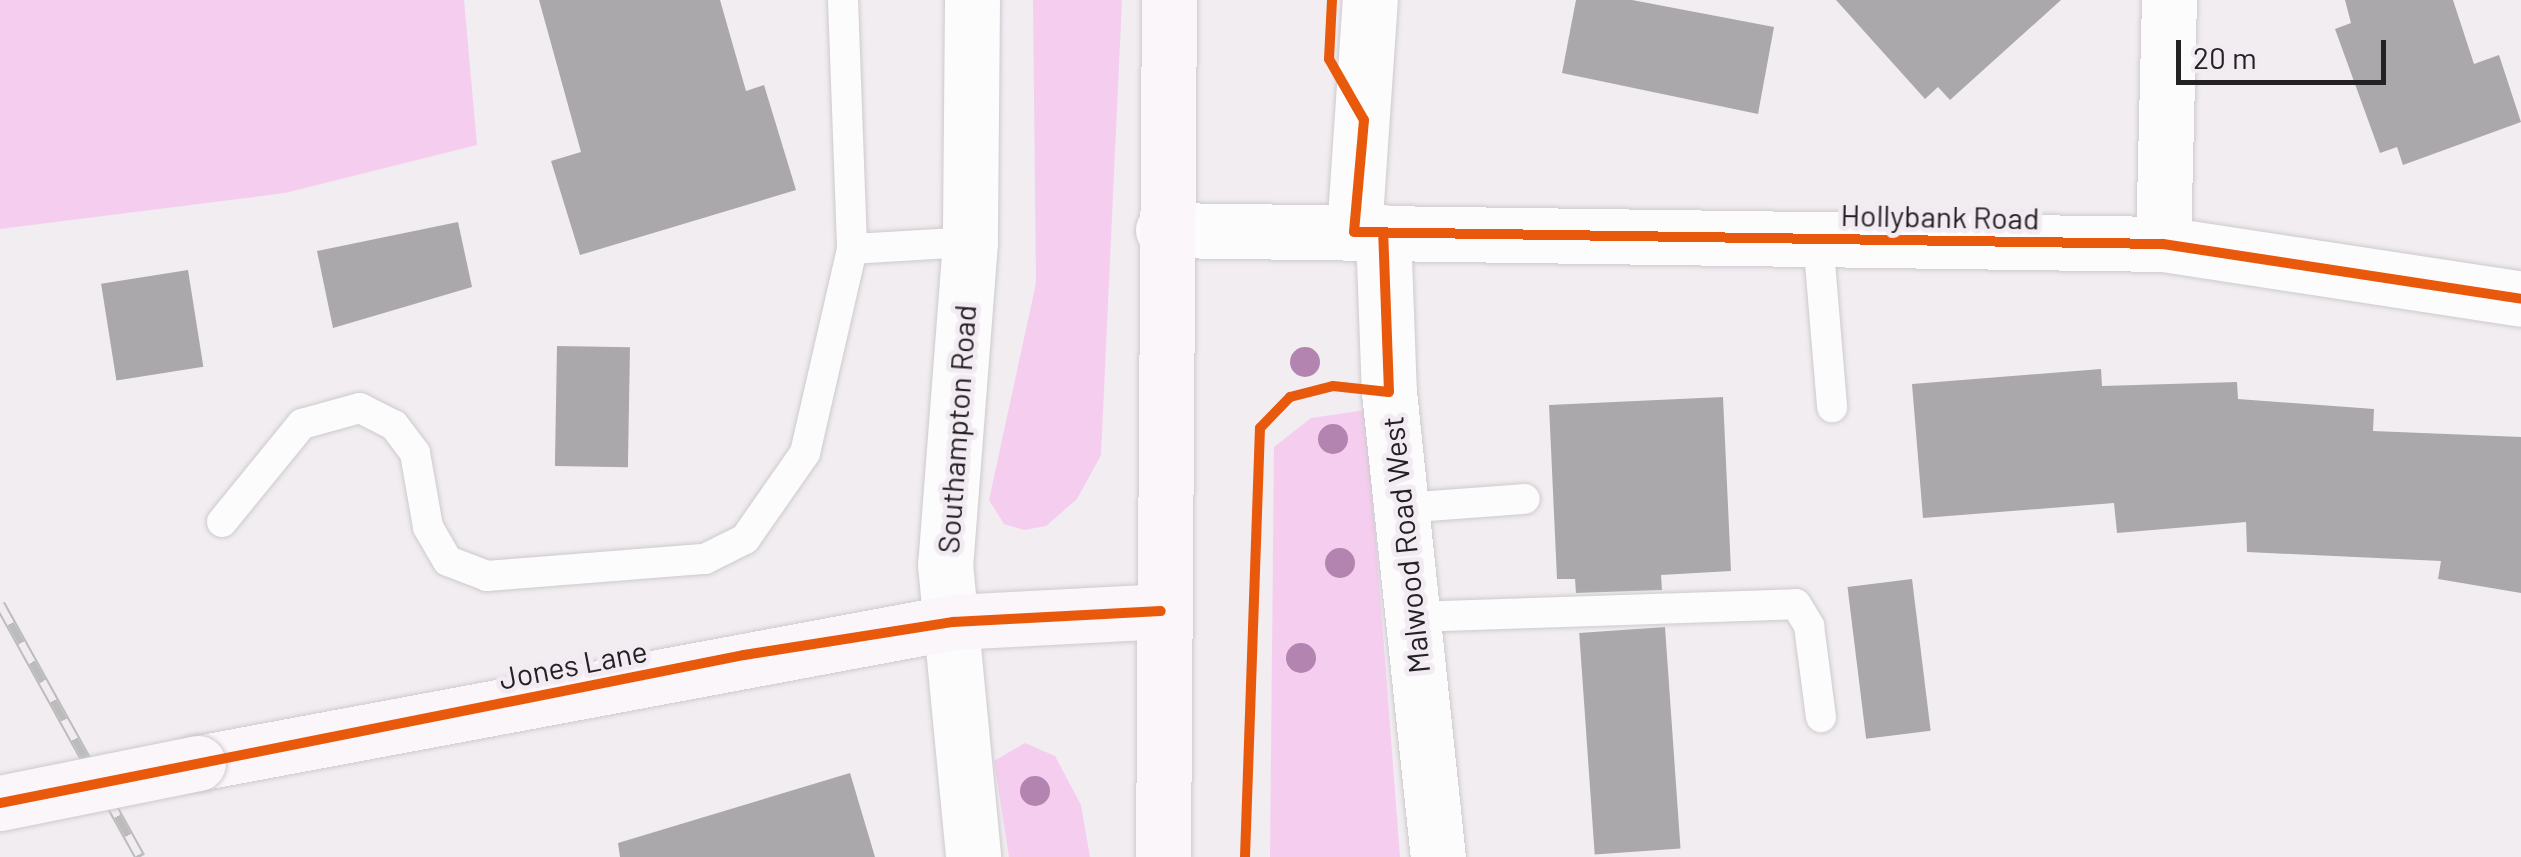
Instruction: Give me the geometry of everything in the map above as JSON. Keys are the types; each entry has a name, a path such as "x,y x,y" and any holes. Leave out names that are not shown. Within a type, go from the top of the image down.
{"street":[{"name":"Southampton Road","path":"972,0 970,242 945,564 972,857"},
{"path":"1163,857 1161,611 1169,0"},
{"name":"Malwood Road West","path":"1370,0 1369,232 1438,857"},
{"path":"2163,244 2169,0"},
{"name":"Hollybank Road","path":"1164,230 2163,244 2521,299"},
{"name":"Jones Lane","path":"0,803 953,622 1161,611"}],"lane":[{"path":"222,522 302,424 360,408 394,425 415,453 428,528 448,561 487,576 705,560 745,539 804,454 852,249 843,0"},
{"path":"1818,238 1832,407"},
{"path":"852,249 970,242"},
{"path":"1402,508 1524,499"},
{"path":"1412,617 1796,604 1809,626 1821,718"}],"shaded area":[{"path":"0,0 464,0 477,145 285,193 0,229"},
{"path":"1033,0 1122,0 1101,455 1077,499 1046,526 1024,530 1004,524 989,500 1036,283"},
{"path":"1366,410 1400,857 1270,857 1274,447 1311,418"},
{"path":"1025,743 1055,756 1081,805 1090,857 1009,857 994,761"}],"building":[{"path":"539,0 720,0 746,91 764,85 796,190 580,255 551,161 581,152"},
{"path":"1576,0 1632,0 1774,27 1758,114 1562,73"},
{"path":"1836,0 2061,0 1950,100 1938,87 1925,99"},
{"path":"2345,0 2453,0 2474,64 2499,55 2521,122 2403,165 2397,147 2380,153 2335,29 2351,23"},
{"path":"458,222 472,287 333,328 317,251"},
{"path":"188,270 203,367 116,381 101,284"},
{"path":"557,346 630,347 628,467 555,466"},
{"path":"2101,369 2102,386 2237,382 2238,399 2374,409 2373,431 2521,437 2521,593 2438,579 2441,561 2247,552 2246,522 2117,533 2114,503 1923,518 1912,384"},
{"path":"1723,397 1731,571 1661,575 1662,590 1576,593 1575,579 1557,579 1549,405"},
{"path":"1912,579 1931,731 1866,739 1847,587"},
{"path":"1665,627 1680,848 1595,854 1579,633"},
{"path":"850,773 875,857 620,857 618,843"}],"railway":[{"path":"0,604 140,857"}],"cycle path":[{"path":"1332,0 1329,59 1364,120 1354,232 2163,244 2521,299"},
{"path":"1245,857 1260,428 1290,397 1333,386 1389,392 1383,232"},
{"path":"0,803 744,655 953,622 1161,611"}]}
